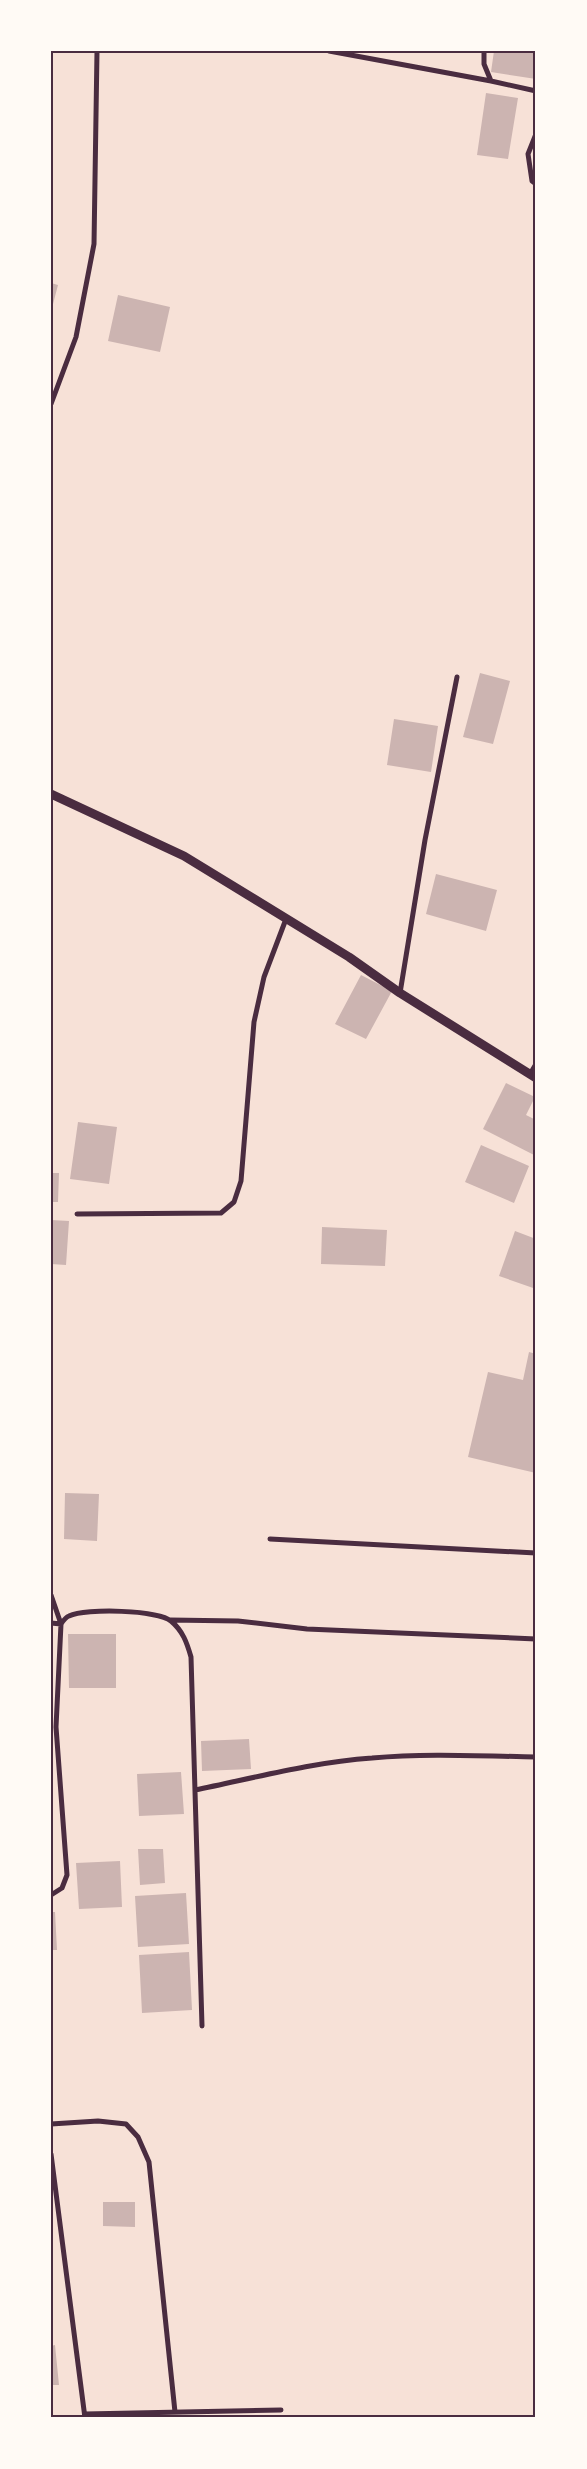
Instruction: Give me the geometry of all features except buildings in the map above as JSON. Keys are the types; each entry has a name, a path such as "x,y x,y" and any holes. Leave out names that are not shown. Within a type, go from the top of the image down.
{"street":[{"path":"51,404 76,337 94,244 97,51"},
{"path":"329,51 536,91"},
{"path":"484,51 484,64 491,81"},
{"path":"536,134 528,154 532,181 536,184"},
{"path":"400,993 426,840 457,677"},
{"path":"51,794 184,856 349,957 400,993 533,1076 536,1064"},
{"path":"77,1214 221,1213 234,1202 241,1182 243,1164 254,1022 264,978 286,919"},
{"path":"270,1539 536,1553"},
{"path":"51,1595 61,1624 56,1727 66,1875 62,1888 51,1895"},
{"path":"61,1624 68,1616 91,1610 153,1614 170,1620 238,1621 307,1629 536,1639"},
{"path":"170,1620 182,1633 191,1657 202,2026"},
{"path":"51,1623 61,1624"},
{"path":"195,1790 329,1763 370,1758 424,1755 536,1757"},
{"path":"51,2124 98,2121 126,2124 138,2138 149,2162 174,2412"},
{"path":"51,2154 85,2416 281,2410"}]}
